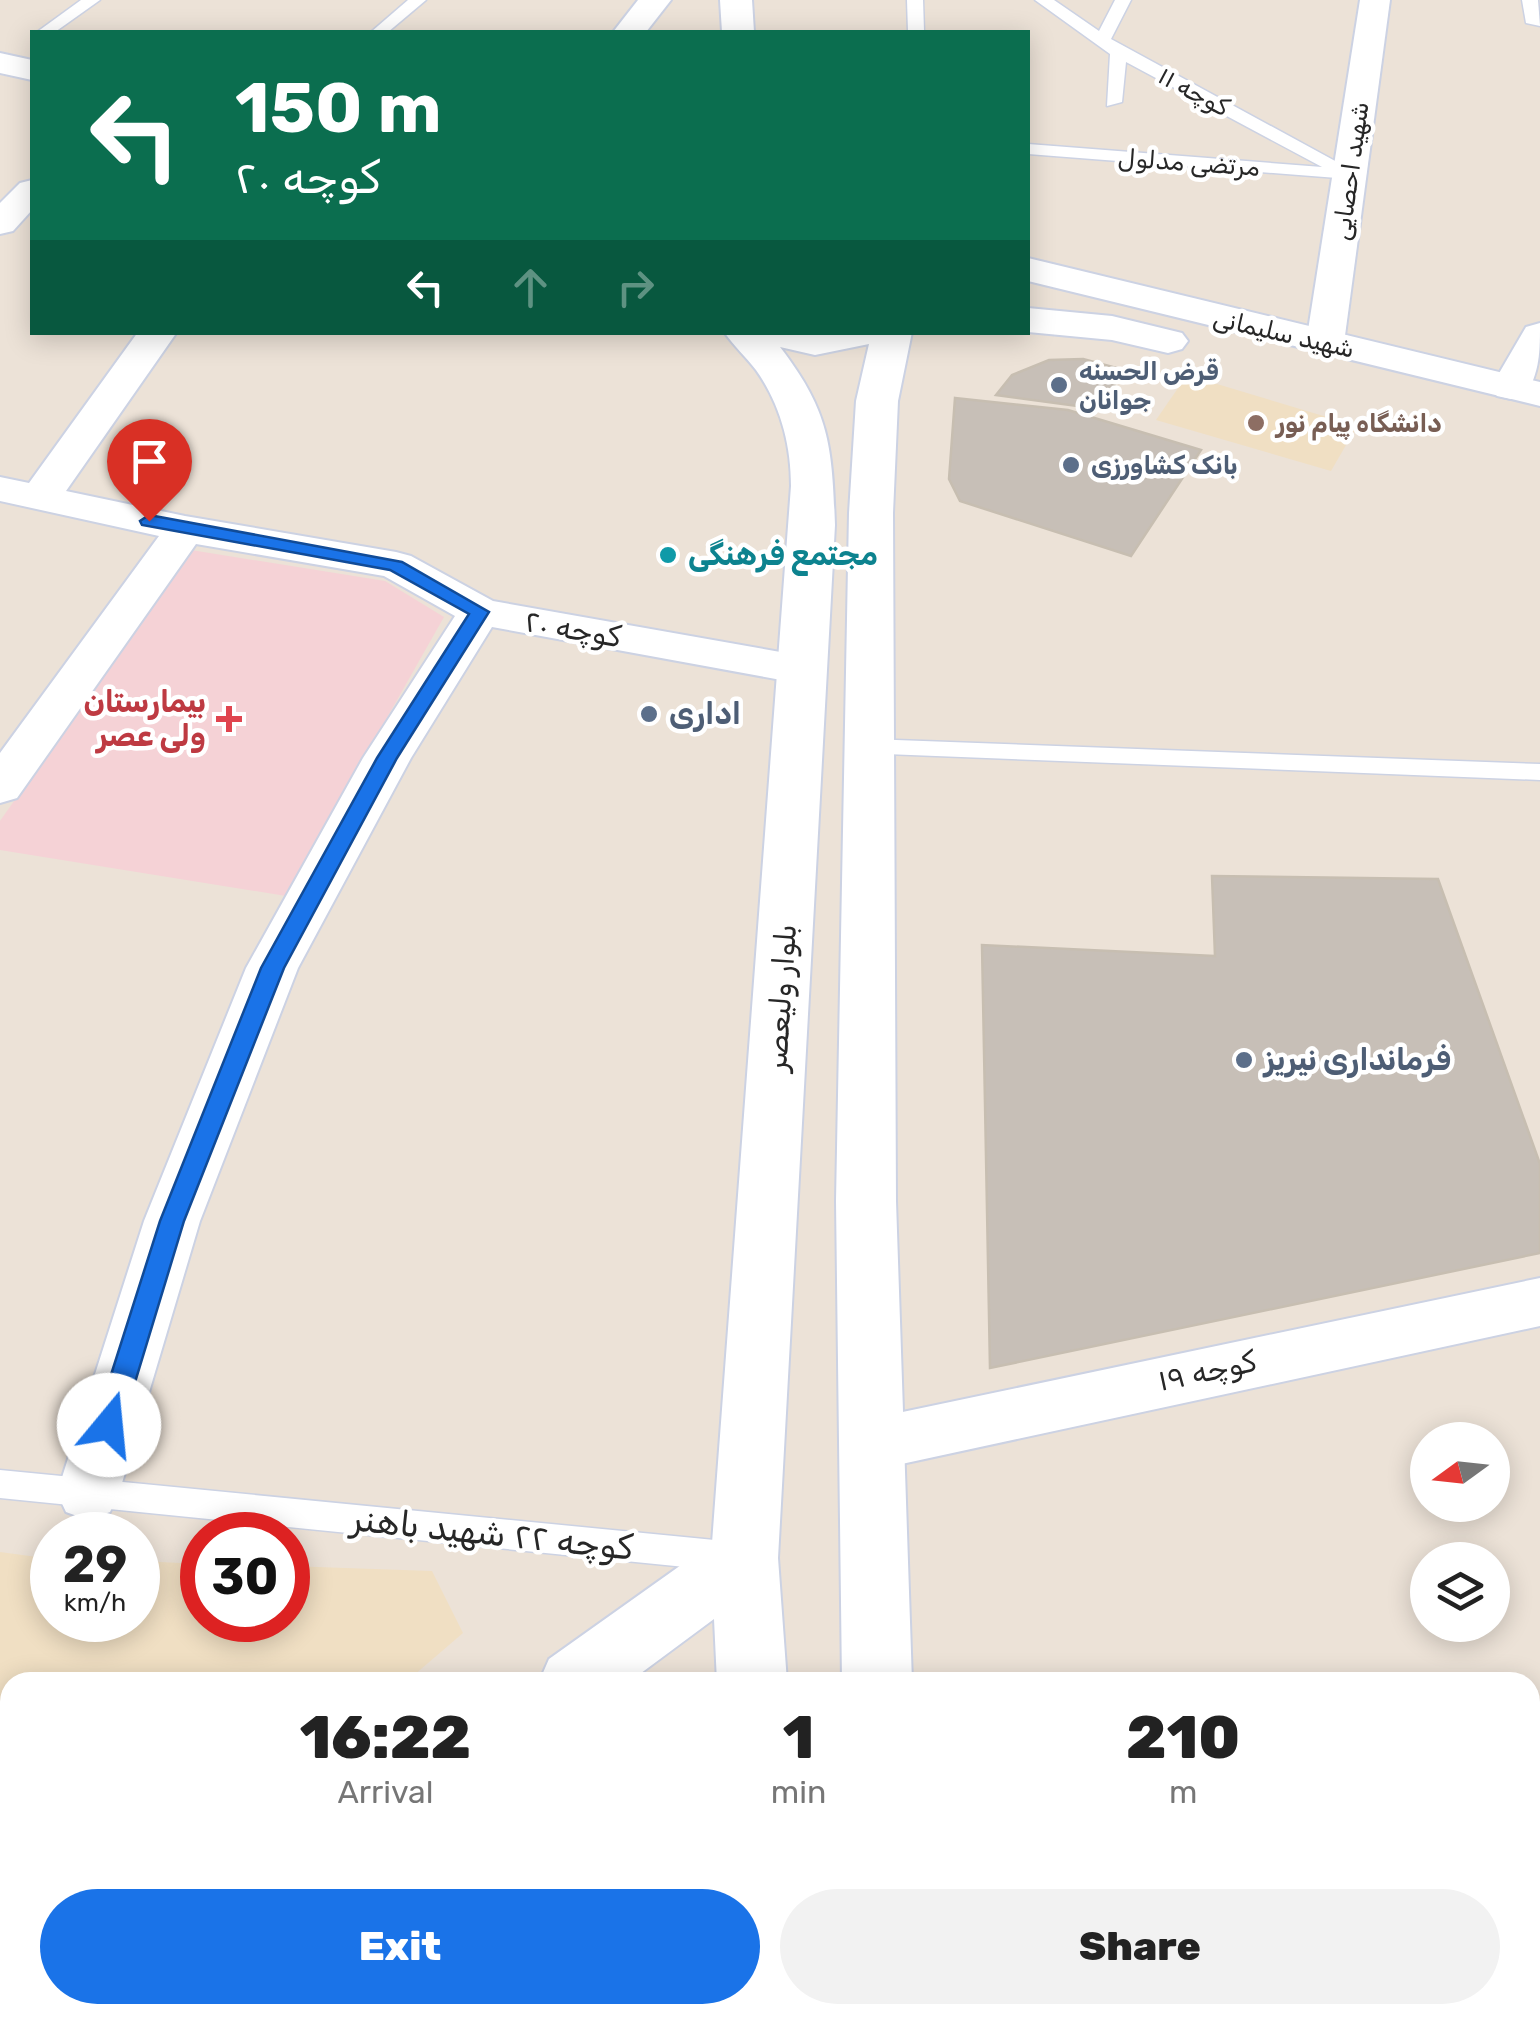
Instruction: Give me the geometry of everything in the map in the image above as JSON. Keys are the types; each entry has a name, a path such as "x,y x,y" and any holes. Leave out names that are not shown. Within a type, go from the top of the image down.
{"main road":[{"path":"631,30 655,0"},
{"path":"736,0 738,30"},
{"path":"0,62 29,45"},
{"name":"شهید سلیمانی","path":"1030,270 1526,390"},
{"name":"شهید سلیمانی","path":"1030,320 1112,328 1540,432"},
{"name":"بلوار ولیعصر","path":"747,335 769,356 792,398 810,446 813,526 744,1558 751,1672"},
{"path":"781,335 815,342 855,335"},
{"path":"877,1672 866,1201 868,747 872,495 878,400 891,335"},
{"path":"1526,390 1540,335"},
{"path":"588,1672 744,1558"}],"street":[{"name":"شهید احصایی","path":"1326,343 1375,0"},
{"path":"0,224 30,192"},
{"path":"20,493 155,335"},
{"name":"کوچه ۲۰","path":"20,493 185,529 396,566 480,612 803,670"},
{"path":"0,787 185,529"},
{"path":"88,1493 172,1221 272,968 387,758 480,612"},
{"name":"کوچه ۱۹","path":"874,1444 1540,1302"}],"lane":[{"path":"50,30 92,0"},
{"path":"382,30 418,0"},
{"path":"915,0 916,30"},
{"name":"کوچه ۱۱","path":"1043,0 1104,38 1119,52 1350,174"},
{"path":"1104,38 1124,0"},
{"path":"1530,0 1534,24"},
{"path":"1113,102 1119,52"},
{"name":"مرتضی مدلول","path":"1030,149 1350,174"},
{"path":"868,747 1540,772"},
{"name":"کوچه ۲۲ شهید باهنر","path":"0,1484 744,1558"}],"shaded area":[{"name":"دانشگاه پیام نور","path":"1187,375 1357,426 1331,471 1156,420"},
{"name":"بیمارستان ولی عصر","path":"191,550 385,581 444,617 286,896 0,850 0,821"},
{"path":"0,1552 30,1556 30,1642 160,1642 160,1562 180,1563 180,1642 310,1642 310,1567 432,1571 463,1633 418,1672 0,1672"}],"building":[{"name":"قرض الحسنه جوانان","path":"1083,359 1124,370 1099,409 996,395 1012,375 1049,360"},
{"name":"بانک کشاورزی","path":"955,398 1068,410 1201,450 1131,556 960,501 949,479"},
{"name":"فرمانداری نیریز","path":"1212,876 1438,879 1540,1164 1540,1253 990,1368 982,945 1215,956"}],"place":[{"name":"قرض الحسنه جوانان","path":"1059,385"},
{"name":"دانشگاه پیام نور","path":"1256,423"},
{"name":"بانک کشاورزی","path":"1071,465"},
{"name":"مجتمع فرهنگی","path":"668,555"},
{"name":"اداری","path":"649,714"},
{"name":"بیمارستان ولی عصر","path":"229,719"},
{"name":"فرمانداری نیریز","path":"1244,1060"}],"route":[{"path":"109,1425 172,1221 272,968 387,758 480,612 396,566 149,521"}]}
